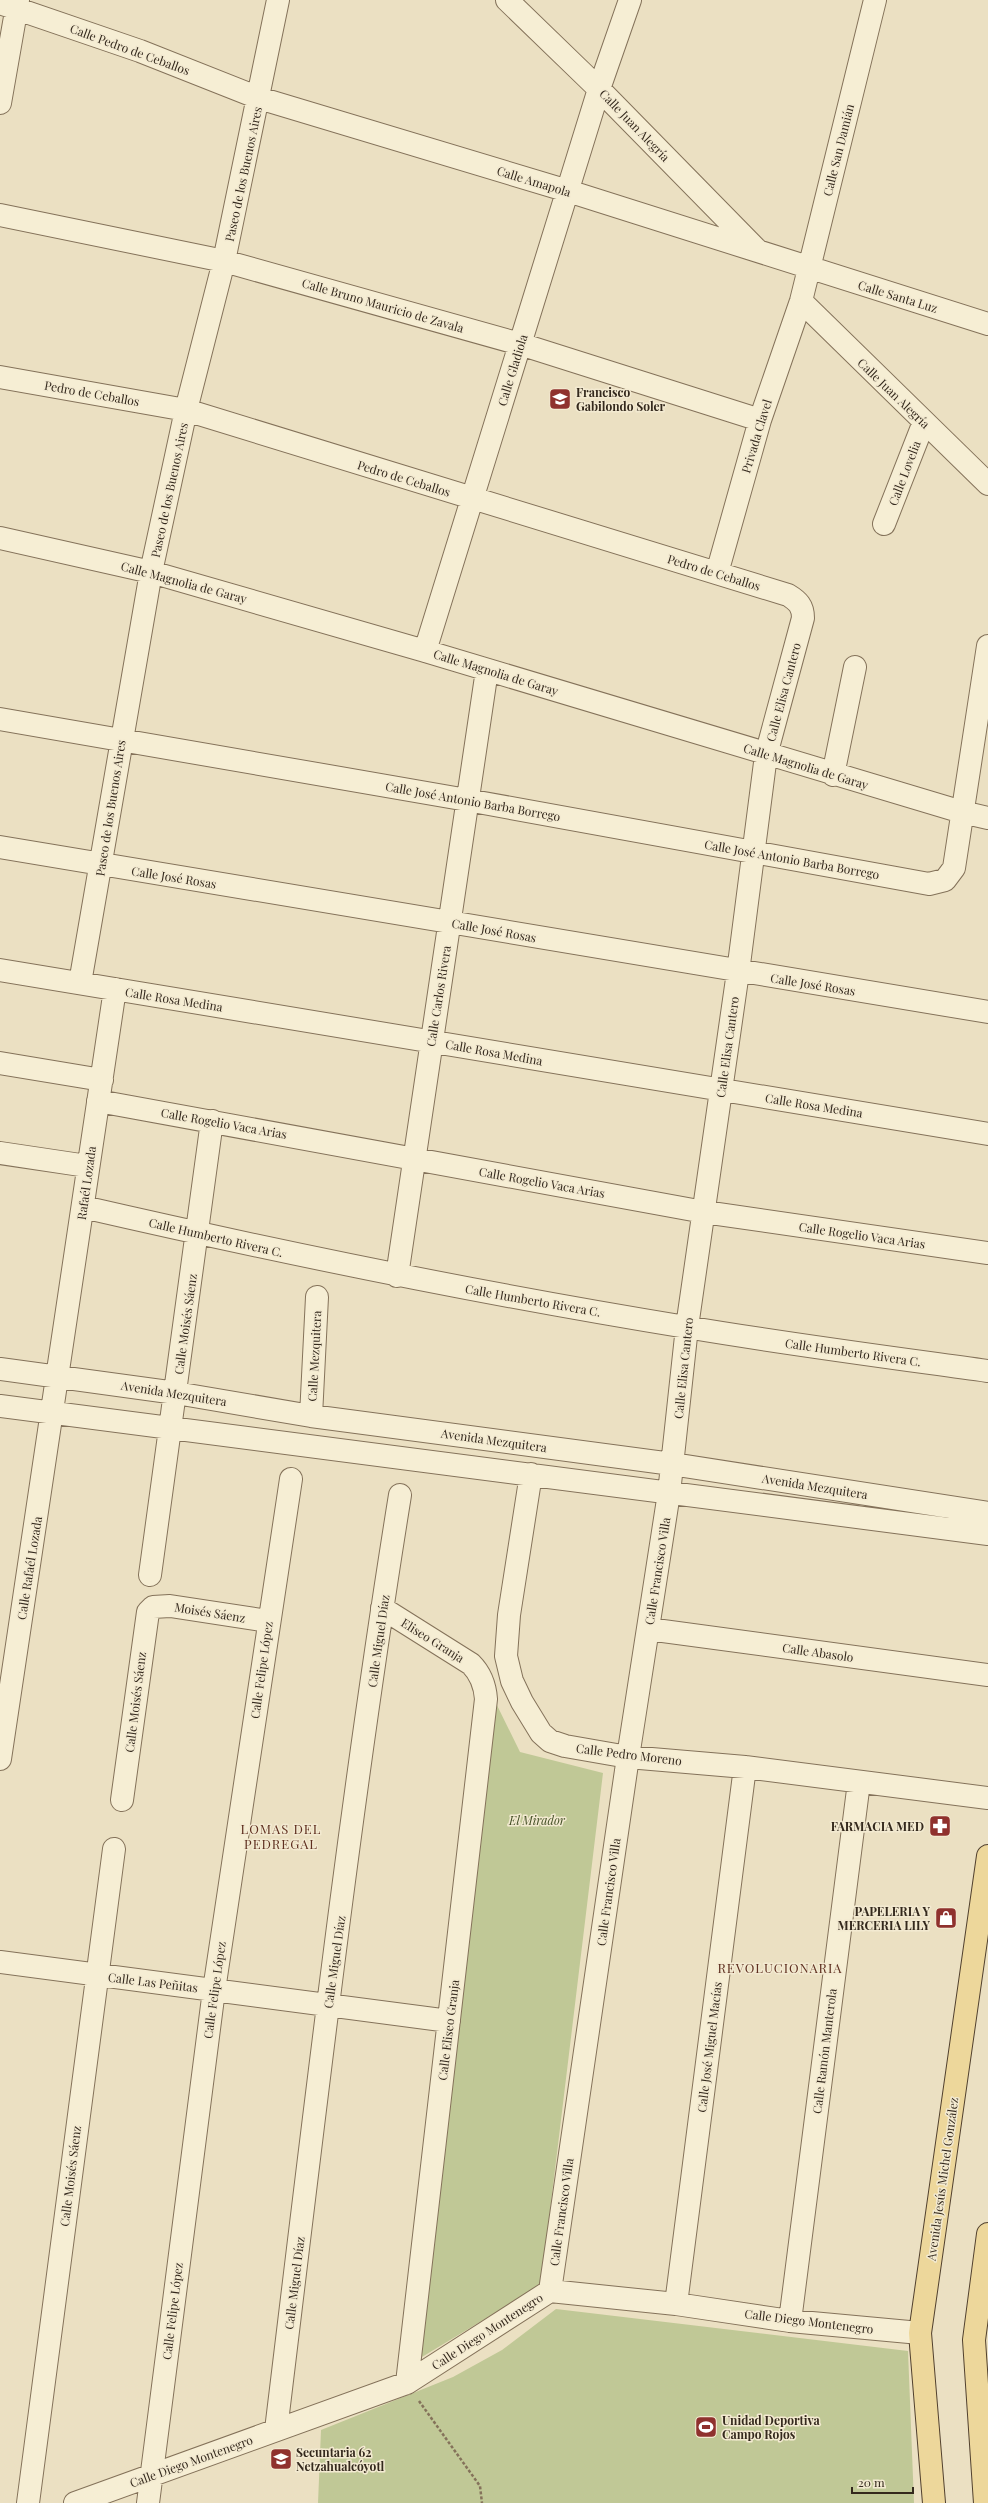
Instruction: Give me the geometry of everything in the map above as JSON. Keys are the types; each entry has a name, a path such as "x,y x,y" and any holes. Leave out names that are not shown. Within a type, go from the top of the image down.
{"main road":[{"name":"Avenida Jesús Michel González","path":"934,2503 920,2334 988,1856"},
{"path":"985,2503 981,2341 988,2234"}],"street":[{"name":"Paseo de los Buenos Aires","path":"80,984 151,572 186,410 224,261 259,98 278,0"},
{"name":"Calle Juan Alegría","path":"507,0 599,89 760,253"},
{"name":"Calle Gladiola","path":"425,651 599,89 630,0"},
{"name":"Calle San Damián","path":"801,301 875,0"},
{"name":"Calle Pedro de Ceballos","path":"11,4 140,51 259,98"},
{"path":"0,103 11,4"},
{"name":"Calle Amapola","path":"259,98 568,191 808,268"},
{"name":"Calle Bruno Mauricio de Zavala","path":"0,215 224,261 520,344 760,420"},
{"name":"Calle Santa Luz","path":"808,268 988,324"},
{"name":"Calle Juan Alegría","path":"801,301 988,484"},
{"name":"Privada Clavel","path":"717,573 760,420 801,301"},
{"name":"Pedro de Ceballos","path":"0,377 186,410 472,500 788,595 801,604"},
{"name":"Calle Lovelia","path":"884,524 924,422"},
{"name":"Calle Magnolia de Garay","path":"0,538 151,572 425,651 833,775 988,818"},
{"name":"Calle Elisa Cantero","path":"669,1493 687,1327 738,972 766,754 803,618 801,604"},
{"path":"962,812 988,646"},
{"path":"833,775 855,667"},
{"name":"Calle Carlos Rivera","path":"397,1276 487,670"},
{"name":"Calle José Antonio Barba Borrego","path":"0,719 467,800 929,884 945,880 954,868 962,812"},
{"name":"Calle José Rosas","path":"0,847 450,922 738,972 988,1012"},
{"name":"Calle Rosa Medina","path":"0,970 988,1134"},
{"name":"Rafaél Lozada","path":"57,1377 83,1206 87,1166 115,989"},
{"name":"Calle Rogelio Vaca Arias","path":"0,1063 212,1121 704,1212 988,1253"},
{"name":"Calle Moisés Sáenz","path":"150,1575 212,1121"},
{"path":"0,1153 87,1166"},
{"name":"Calle Humberto Rivera C.","path":"83,1206 197,1233 397,1276 687,1327 988,1371"},
{"name":"Calle Mezquitera","path":"311,1416 317,1297"},
{"name":"Avenida Mezquitera","path":"0,1369 176,1393 311,1416 672,1464 988,1513"},
{"name":"Calle Rafaél Lozada","path":"0,1759 57,1377"},
{"name":"Avenida Mezquitera","path":"0,1406 988,1534"},
{"name":"Calle Pedro Moreno","path":"531,1474 509,1615 506,1656 512,1681 533,1721 541,1733 550,1741 565,1746 628,1757 745,1767 988,1798"},
{"name":"Calle Felipe López","path":"148,2503 150,2476 214,1990 268,1621 291,1479"},
{"name":"Calle Francisco Villa","path":"550,2291 628,1757 669,1493"},
{"name":"Calle Miguel Díaz","path":"276,2430 328,2005 382,1608 400,1495"},
{"name":"Moisés Sáenz","path":"153,1607 170,1606 268,1621"},
{"name":"Calle Moisés Sáenz","path":"122,1800 145,1620 148,1612 153,1607"},
{"name":"Eliseo Granja","path":"382,1608 471,1664 481,1677"},
{"name":"Calle Abasolo","path":"648,1629 988,1675"},
{"name":"Calle Eliseo Granja","path":"407,2383 486,1699 481,1677"},
{"name":"Calle José Miguel Macías","path":"676,2304 745,1767"},
{"name":"Calle Ramón Manterola","path":"790,2321 859,1782"},
{"name":"Calle Moisés Sáenz","path":"28,2503 96,1975 114,1849"},
{"name":"Calle Las Peñitas","path":"0,1962 449,2021"},
{"name":"Calle Diego Montenegro","path":"75,2503 407,2383 550,2291 676,2304 790,2321 920,2334"}],"path":[{"path":"407,2383 480,2486 482,2503"}],"green space":[{"name":"El Mirador","path":"490,1691 520,1752 603,1773 541,2285 417,2360"},
{"name":"Unidad Deportiva Campo Rojos","path":"556,2309 908,2351 914,2503 318,2503 321,2430 453,2377 502,2350"}],"place":[{"name":"Francisco Gabilondo Soler","path":"560,399"},
{"name":"FARMACIA MED","path":"940,1826"},
{"name":"PAPELERIA Y MERCERIA LILY","path":"946,1918"},
{"name":"Unidad Deportiva Campo Rojos","path":"706,2427"},
{"name":"Secuntaria 62 Netzahualcóyotl","path":"281,2459"}],"district":[{"name":"LOMAS DEL PEDREGAL","path":"281,1836"},
{"name":"REVOLUCIONARIA","path":"780,1967"}]}
